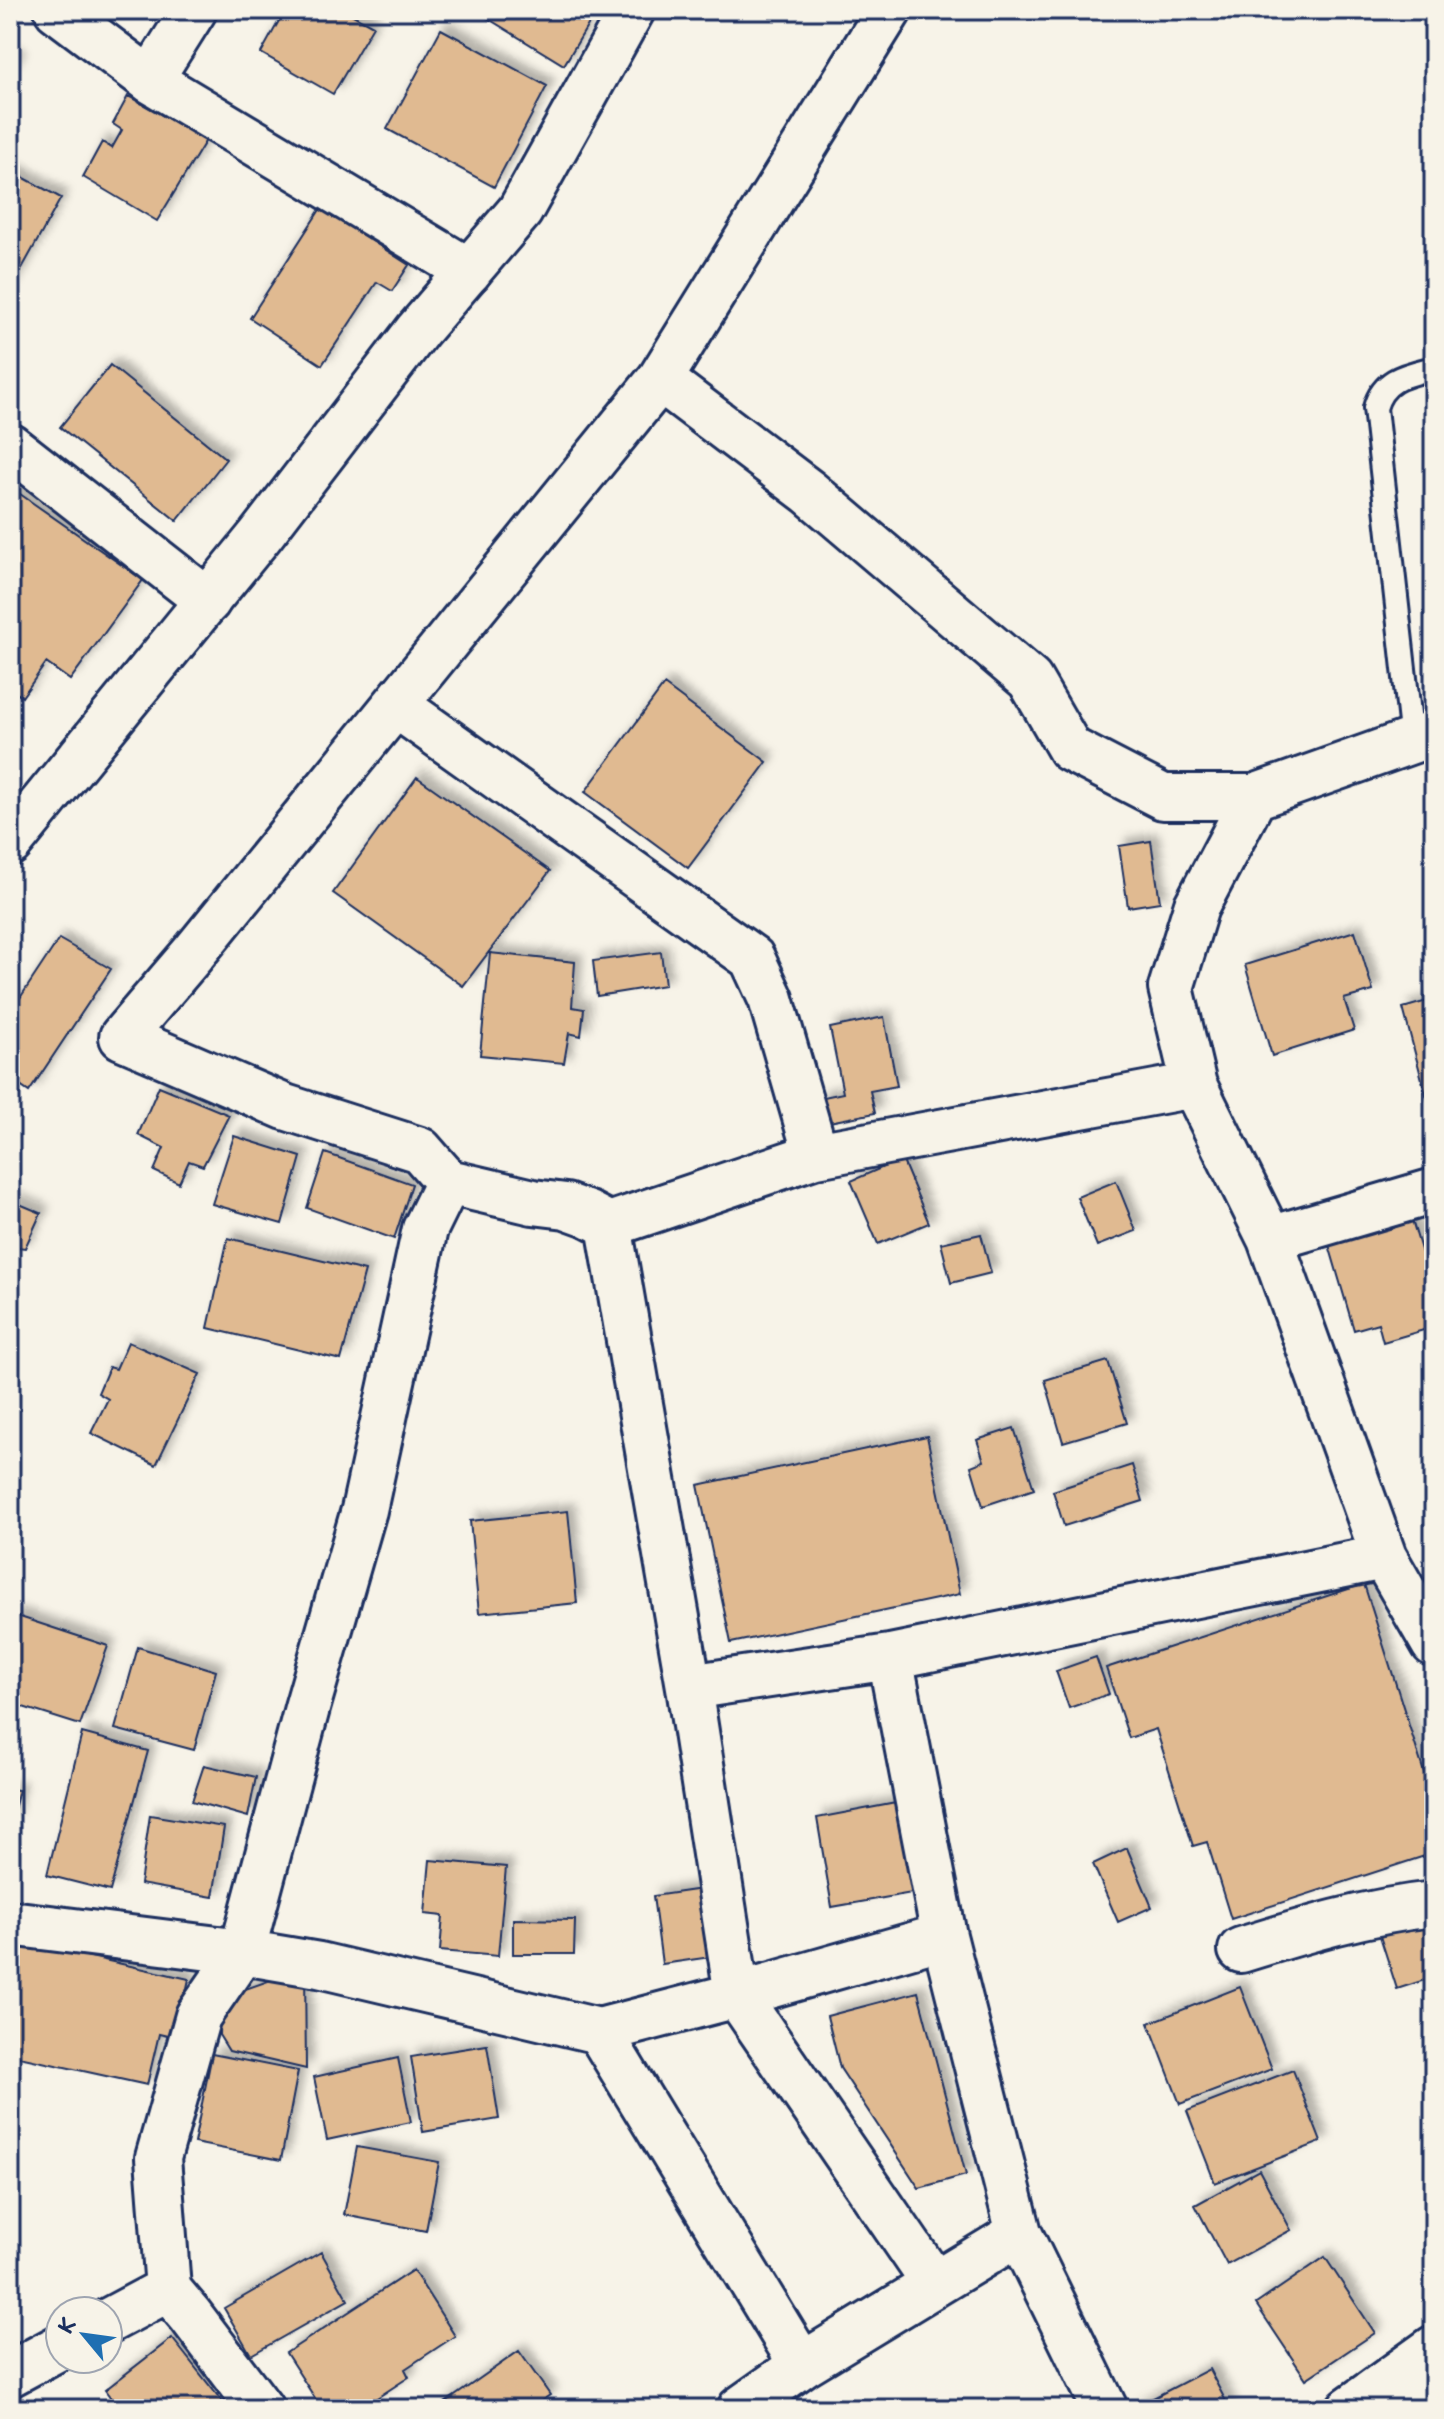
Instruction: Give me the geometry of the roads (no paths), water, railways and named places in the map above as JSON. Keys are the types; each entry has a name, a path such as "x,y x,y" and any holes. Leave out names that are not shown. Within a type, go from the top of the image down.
{"street":[{"path":"57,10 150,80 469,271"},
{"path":"150,80 194,10"},
{"path":"10,843 208,601 418,330 520,211 632,10"},
{"path":"889,10 660,379 202,943 122,1037 285,1107 420,1150 448,1182 533,1202 566,1206 609,1225 816,1155 1194,1085"},
{"path":"660,379 809,492 1030,680 1070,749 1163,797 1254,797 1423,737"},
{"path":"10,446 208,601"},
{"path":"396,705 752,958 771,999 816,1155"},
{"path":"1254,797 1196,907 1171,988 1194,1085 1270,1239 1384,1557 1434,1644"},
{"path":"261,2409 168,2289 158,2158 198,2016 242,1952 364,1510 425,1229 448,1182"},
{"path":"1270,1239 1434,1191"},
{"path":"609,1225 689,1687 737,1995 934,2283"},
{"path":"689,1687 890,1657 1384,1557"},
{"path":"890,1657 944,1936 1019,2233 1105,2409"},
{"path":"1241,1950 1335,1921 1434,1904"},
{"path":"10,1923 242,1952 319,1965 599,2031 944,1936"},
{"path":"599,2031 802,2365"},
{"path":"740,2409 802,2365 1019,2233"},
{"path":"124,2312 168,2289"},
{"path":"1349,2409 1434,2348"},
{"path":"10,2374 44,2356"},
{"path":"1406,2409 1434,2390"}],"lane":[{"path":"1423,737 1375,408 1382,391 1396,378 1434,368"}]}
